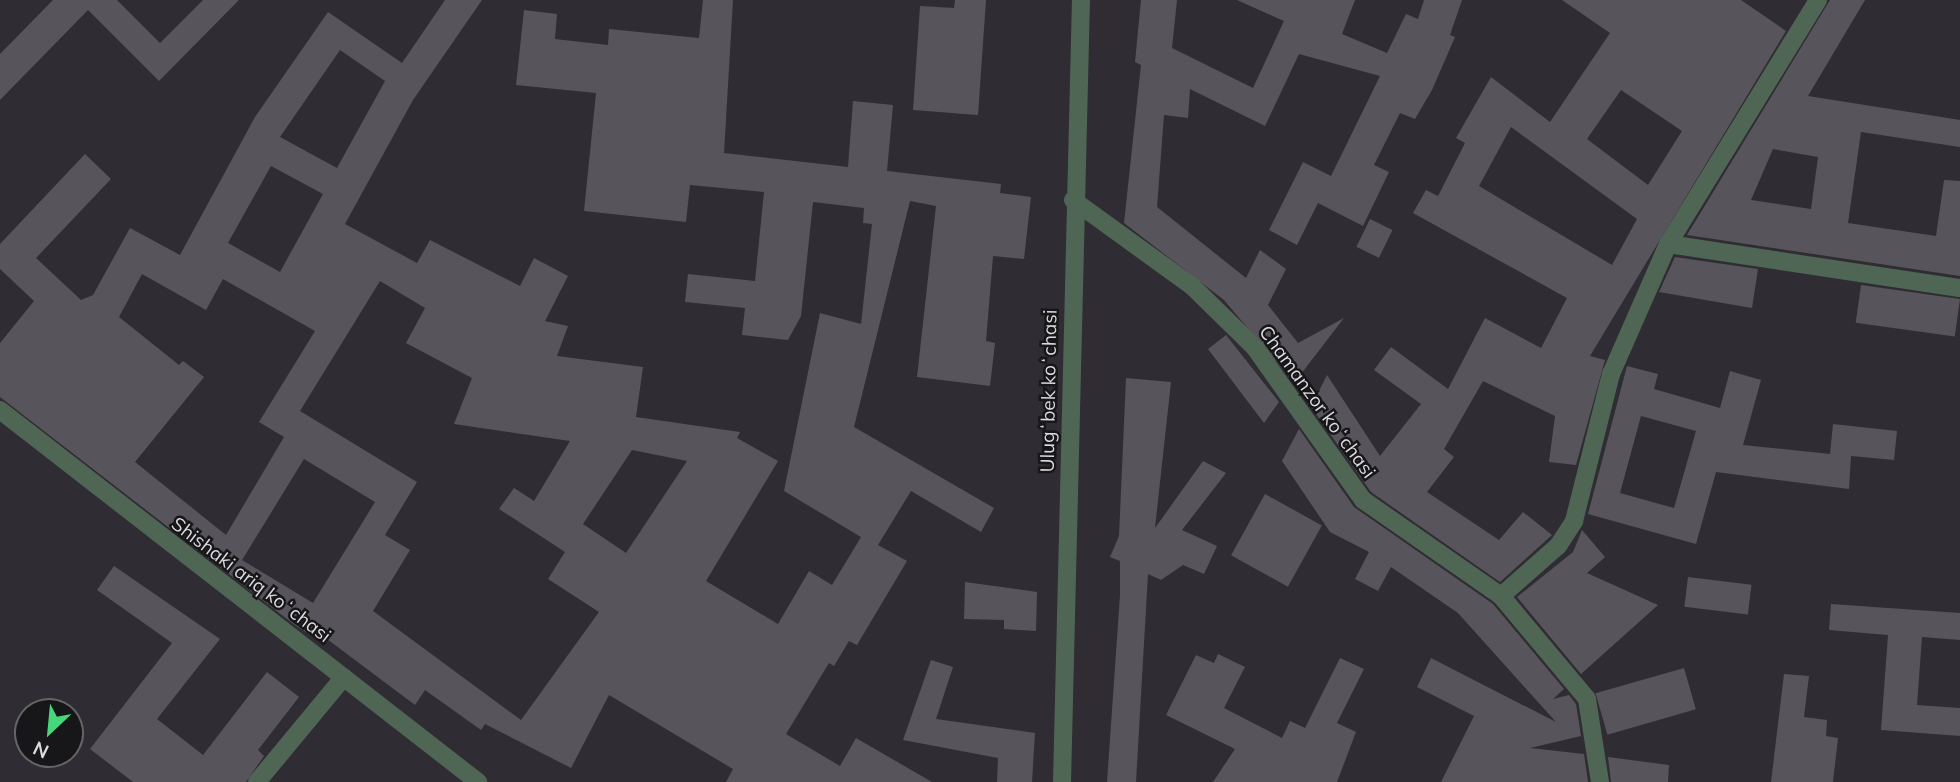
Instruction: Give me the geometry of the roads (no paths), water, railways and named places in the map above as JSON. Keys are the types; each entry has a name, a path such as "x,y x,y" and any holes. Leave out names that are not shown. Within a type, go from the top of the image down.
{"street":[{"name":"Ulugʻbek koʻchasi","path":"1062,782 1073,200 1081,0"},
{"path":"1501,596 1558,546 1574,521 1611,373 1668,244 1818,0"},
{"name":"Chamanzor koʻchasi","path":"1073,200 1192,286 1255,348 1363,500 1501,596 1587,699 1600,782"},
{"path":"1668,244 1960,288"},
{"name":"Shishaki ariq koʻchasi","path":"0,410 478,782"},
{"path":"257,782 344,677"}]}
